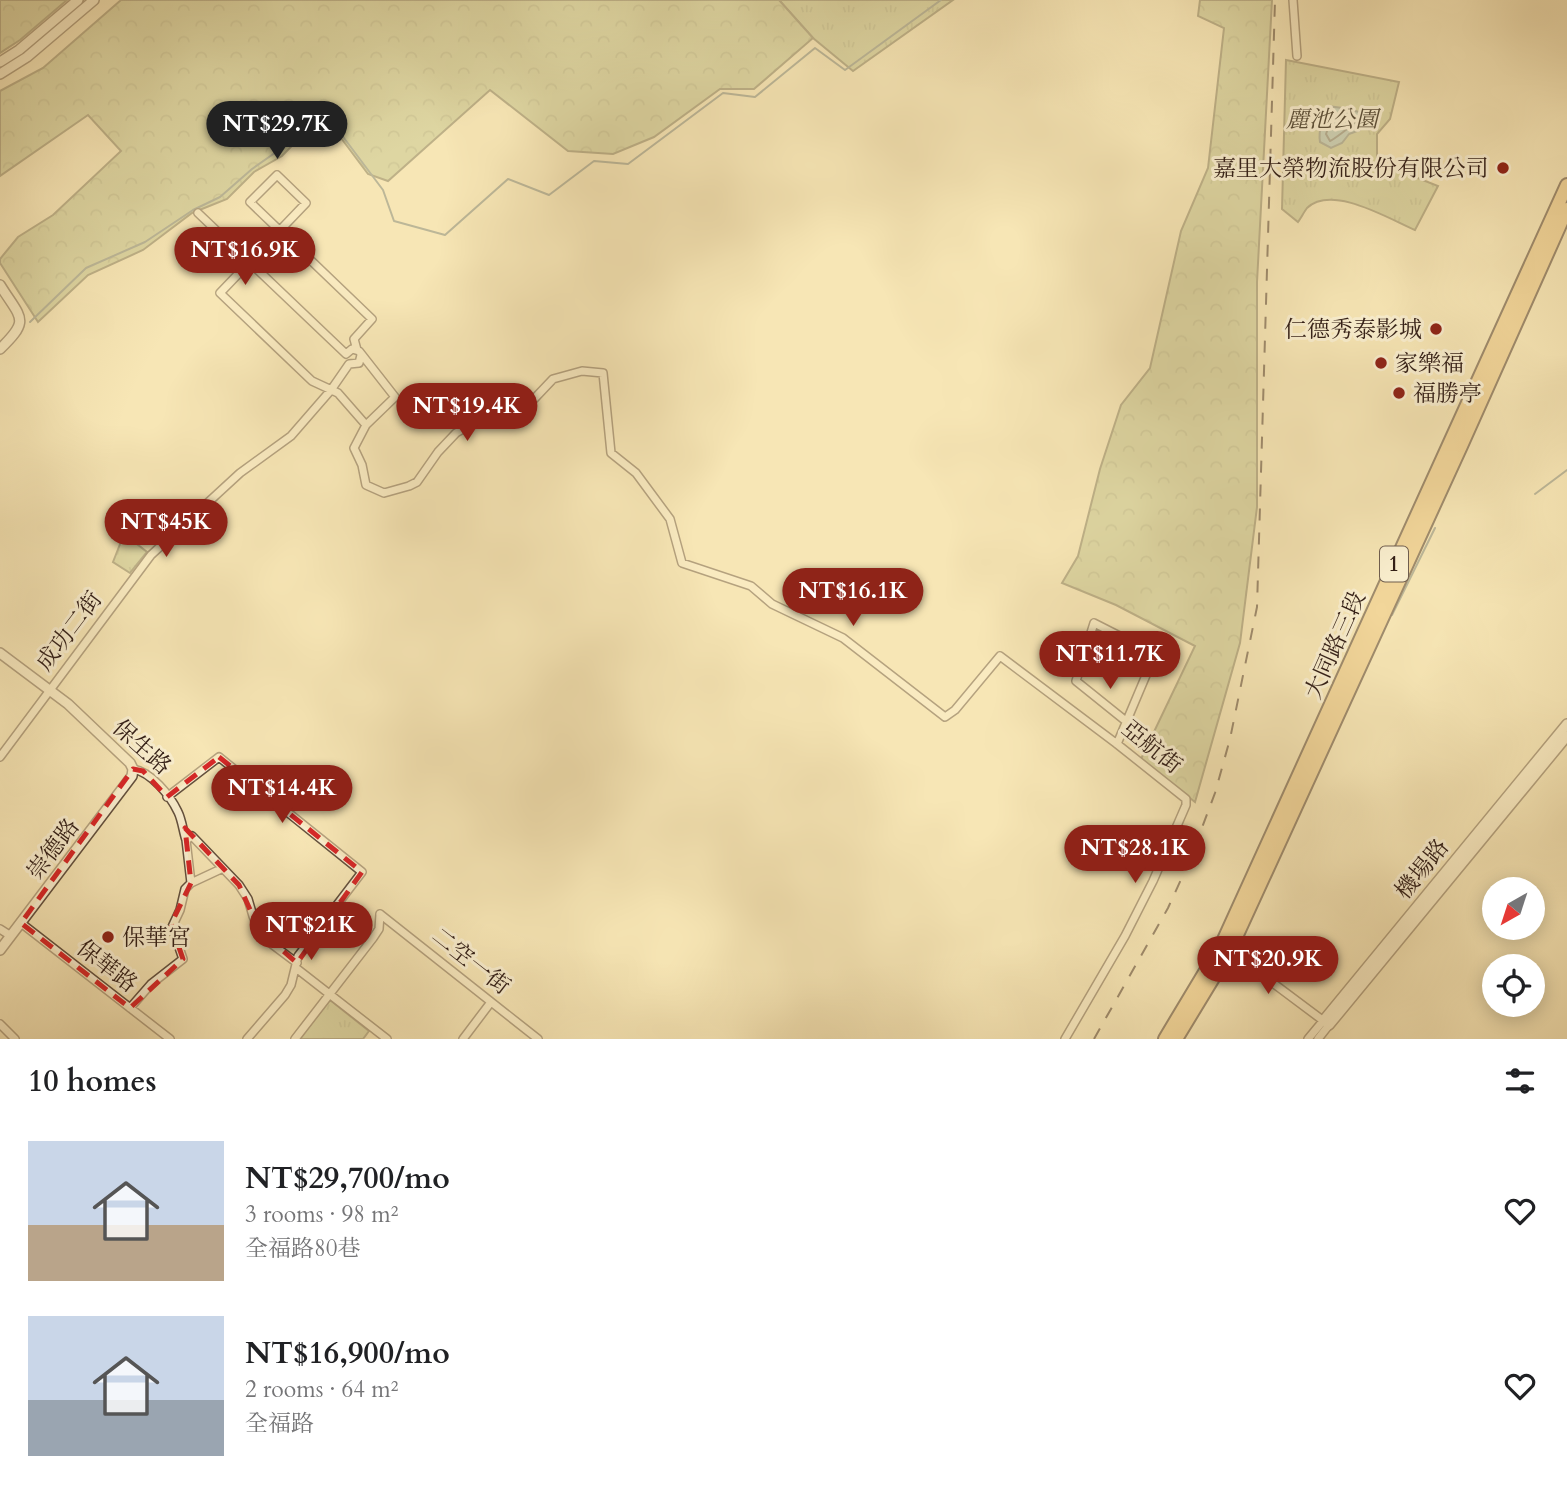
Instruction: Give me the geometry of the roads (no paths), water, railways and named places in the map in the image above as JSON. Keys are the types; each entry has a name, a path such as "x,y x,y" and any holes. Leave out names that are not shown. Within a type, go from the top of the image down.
{"main road":[{"name":"大同路三段","path":"1164,1039 1226,947 1567,185"},
{"name":"大同路三段","path":"1177,1039 1226,947 1461,446 1567,209"}],"street":[{"path":"0,62 19,50 78,0"},
{"path":"0,74 27,57 94,0"},
{"path":"1293,0 1297,56"},
{"path":"198,213 250,262 346,355 346,360 353,364 361,359 358,351 355,339 372,318 280,231 250,202 277,175 306,203 280,231 250,262 220,293 312,381 338,393 366,425 396,397 358,351 352,349 346,355"},
{"path":"0,285 20,320 17,333 0,349"},
{"name":"成功二街","path":"0,757 151,555 240,473 291,436 353,364"},
{"name":"亞航街","path":"366,425 354,448 362,465 366,485 384,493 417,482 438,452 456,433 501,408 534,399 553,379 582,371 603,373 611,453 636,473 670,519 681,563 751,586 772,604 843,638 945,717 955,710 1000,656 1117,744 1187,802 1147,892 1065,1039"},
{"path":"1117,744 1127,722 1156,654 1094,623 1076,681 1127,722"},
{"name":"保生路","path":"0,653 50,689 106,740 133,769 143,771 167,797 178,812 186,839 191,883"},
{"name":"機場路","path":"1318,1039 1326,1023 1567,724"},
{"name":"機場路","path":"1308,1039 1326,1023 1567,736"},
{"path":"0,741 8,748"},
{"path":"167,797 219,757 362,872 298,956 297,966 285,995 247,1039"},
{"name":"崇德路","path":"0,950 132,776 133,769"},
{"path":"186,839 192,835 221,869 239,885 248,899 259,930 272,944 330,995 387,1039"},
{"path":"130,1008 151,984 183,959 172,927 186,889 191,883 221,869"},
{"name":"二空一街","path":"330,995 377,933 380,914 538,1039"},
{"name":"保華路","path":"21,923 170,1039"},
{"path":"0,929 11,936"},
{"path":"1226,947 1326,1023"},
{"path":"295,1039 330,995"},
{"path":"463,1039 491,1002"},
{"path":"0,1024 15,1039"}],"water":[{"path":"1329,106 1361,113 1362,122 1360,130 1349,134 1342,143 1331,148 1320,142 1322,123"}],"waterway":[{"path":"30,322 86,268 145,242 193,210 220,197 279,150 323,110 383,190 394,221 445,235 508,179 549,195 594,161 628,164 723,93 755,97 815,48 845,70 941,0"},
{"path":"1535,494 1567,470"},
{"path":"1392,615 1435,528"}],"railway":[{"path":"1094,1039 1168,908 1189,862 1215,793 1230,739 1257,607 1275,0"}],"place":[{"name":"嘉里大榮物流股份有限公司","path":"1503,168"},
{"name":"仁德秀泰影城","path":"1436,329"},
{"name":"家樂福","path":"1381,363"},
{"name":"福勝亭","path":"1399,393"},
{"name":"保華宮","path":"108,937"}],"park label":[{"name":"麗池公園","path":"1332,119"}]}
